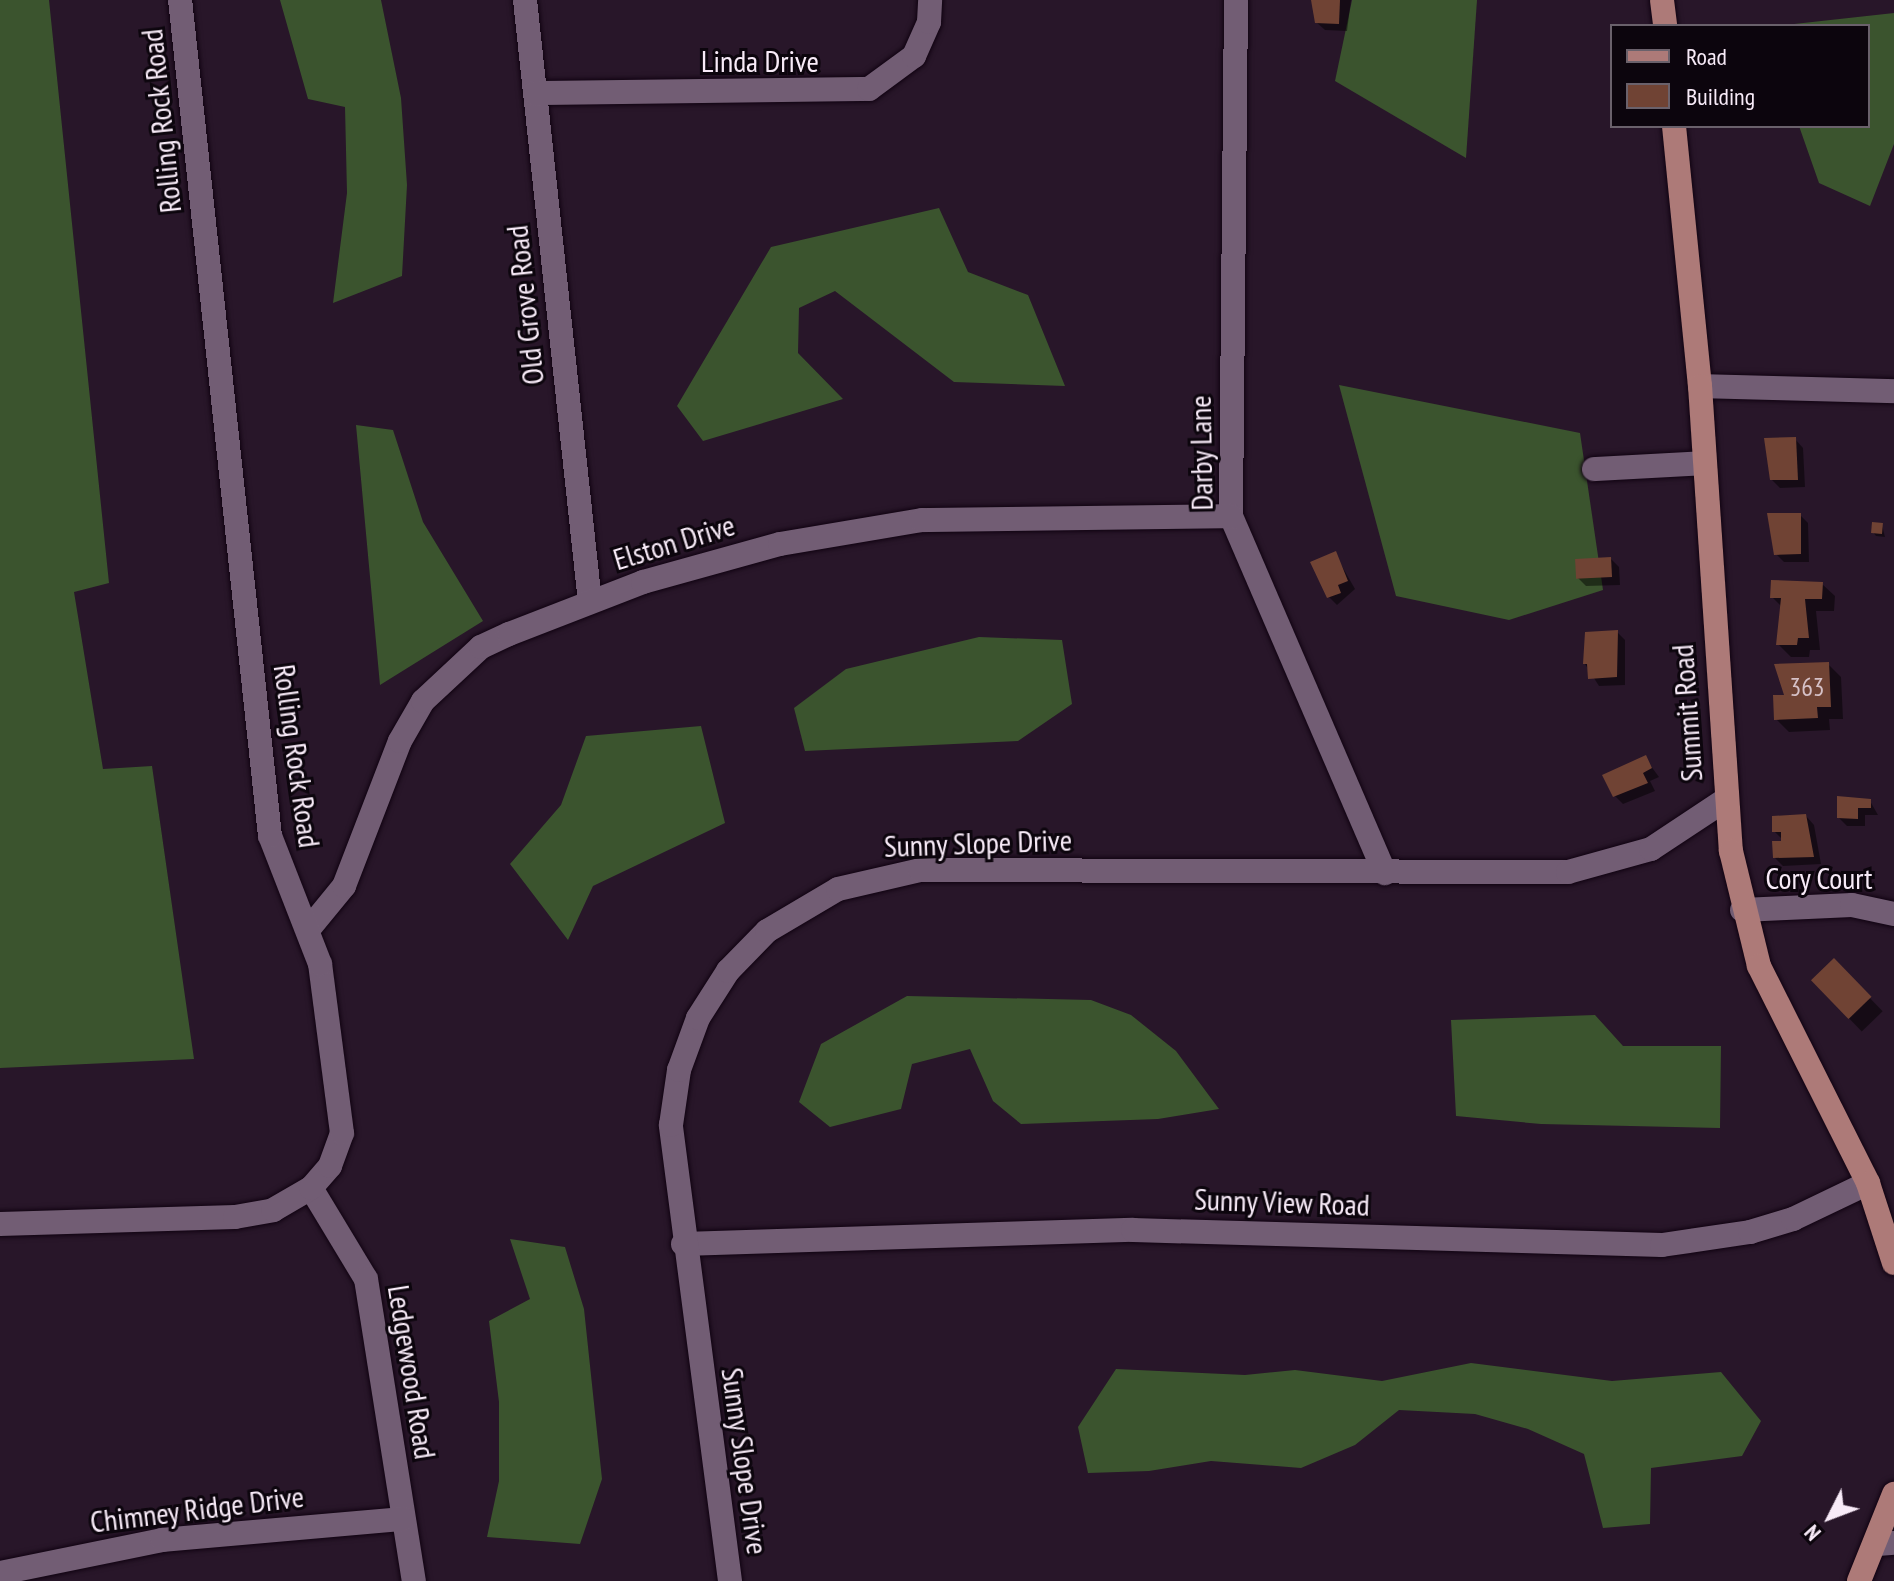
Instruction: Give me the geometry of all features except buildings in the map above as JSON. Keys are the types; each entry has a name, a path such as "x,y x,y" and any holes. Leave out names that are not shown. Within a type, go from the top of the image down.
{"main road":[{"path":"1662,0 1665,24"},
{"name":"Summit Road","path":"1674,128 1700,386 1725,800 1742,910 1759,966 1868,1183 1894,1263"},
{"path":"1859,1581 1886,1544 1894,1494"}],"street":[{"name":"Rolling Rock Road","path":"0,1224 249,1216 273,1210 311,1188 334,1158 343,1111 320,964 270,836 180,0"},
{"name":"Old Grove Road","path":"525,0 590,602"},
{"name":"Linda Drive","path":"535,93 860,91 886,81 914,56 929,22 930,0"},
{"name":"Darby Lane","path":"1236,0 1231,516 1385,873"},
{"path":"1700,386 1894,391"},
{"path":"1594,469 1704,463"},
{"name":"Elston Drive","path":"308,930 344,886 400,741 423,701 481,647 643,582 780,544 922,520 1231,516"},
{"name":"Sunny Slope Drive","path":"730,1581 683,1244 671,1125 687,1044 728,971 767,931 813,900 865,880 920,870 1538,874 1596,867 1677,836 1725,800"},
{"name":"Cory Court","path":"1742,910 1852,905 1894,914"},
{"name":"Sunny View Road","path":"683,1244 1133,1230 1662,1245 1765,1228 1868,1183"},
{"name":"Ledgewood Road","path":"311,1188 366,1279 414,1581"},
{"name":"Chimney Ridge Drive","path":"0,1573 54,1571 162,1540 403,1519"}],"green space":[{"path":"0,0 49,0 109,583 74,592 103,769 152,766 194,1059 0,1068"},
{"path":"280,0 381,0 401,98 407,185 402,276 333,303 347,193 345,107 308,99"},
{"path":"1352,0 1477,0 1466,158 1335,81"},
{"path":"1894,13 1894,144 1870,206 1819,183 1800,128 1870,128 1870,24 1794,24"},
{"path":"939,208 968,272 1028,295 1065,386 954,382 835,291 799,308 798,353 843,399 703,441 677,406 771,247"},
{"path":"1339,385 1580,433 1603,590 1509,620 1396,596"},
{"path":"356,425 393,430 423,522 483,621 380,685"},
{"path":"979,637 1062,640 1072,704 1018,741 805,751 794,708 846,669"},
{"path":"701,726 725,823 593,886 568,940 510,864 561,805 586,736"},
{"path":"907,996 1091,1000 1131,1015 1176,1051 1219,1109 1158,1119 1021,1124 993,1101 970,1049 912,1064 901,1109 830,1127 799,1102 821,1044"},
{"path":"1595,1015 1623,1046 1721,1046 1720,1128 1541,1124 1456,1116 1451,1020"},
{"path":"510,1239 565,1247 584,1309 602,1479 580,1544 487,1537 499,1481 499,1402 489,1321 530,1299"},
{"path":"1471,1363 1612,1381 1721,1372 1761,1421 1742,1456 1651,1468 1650,1524 1603,1528 1584,1454 1528,1429 1475,1414 1399,1410 1355,1445 1301,1468 1211,1461 1149,1471 1088,1473 1078,1427 1116,1369 1245,1375 1295,1370 1382,1381"}]}
